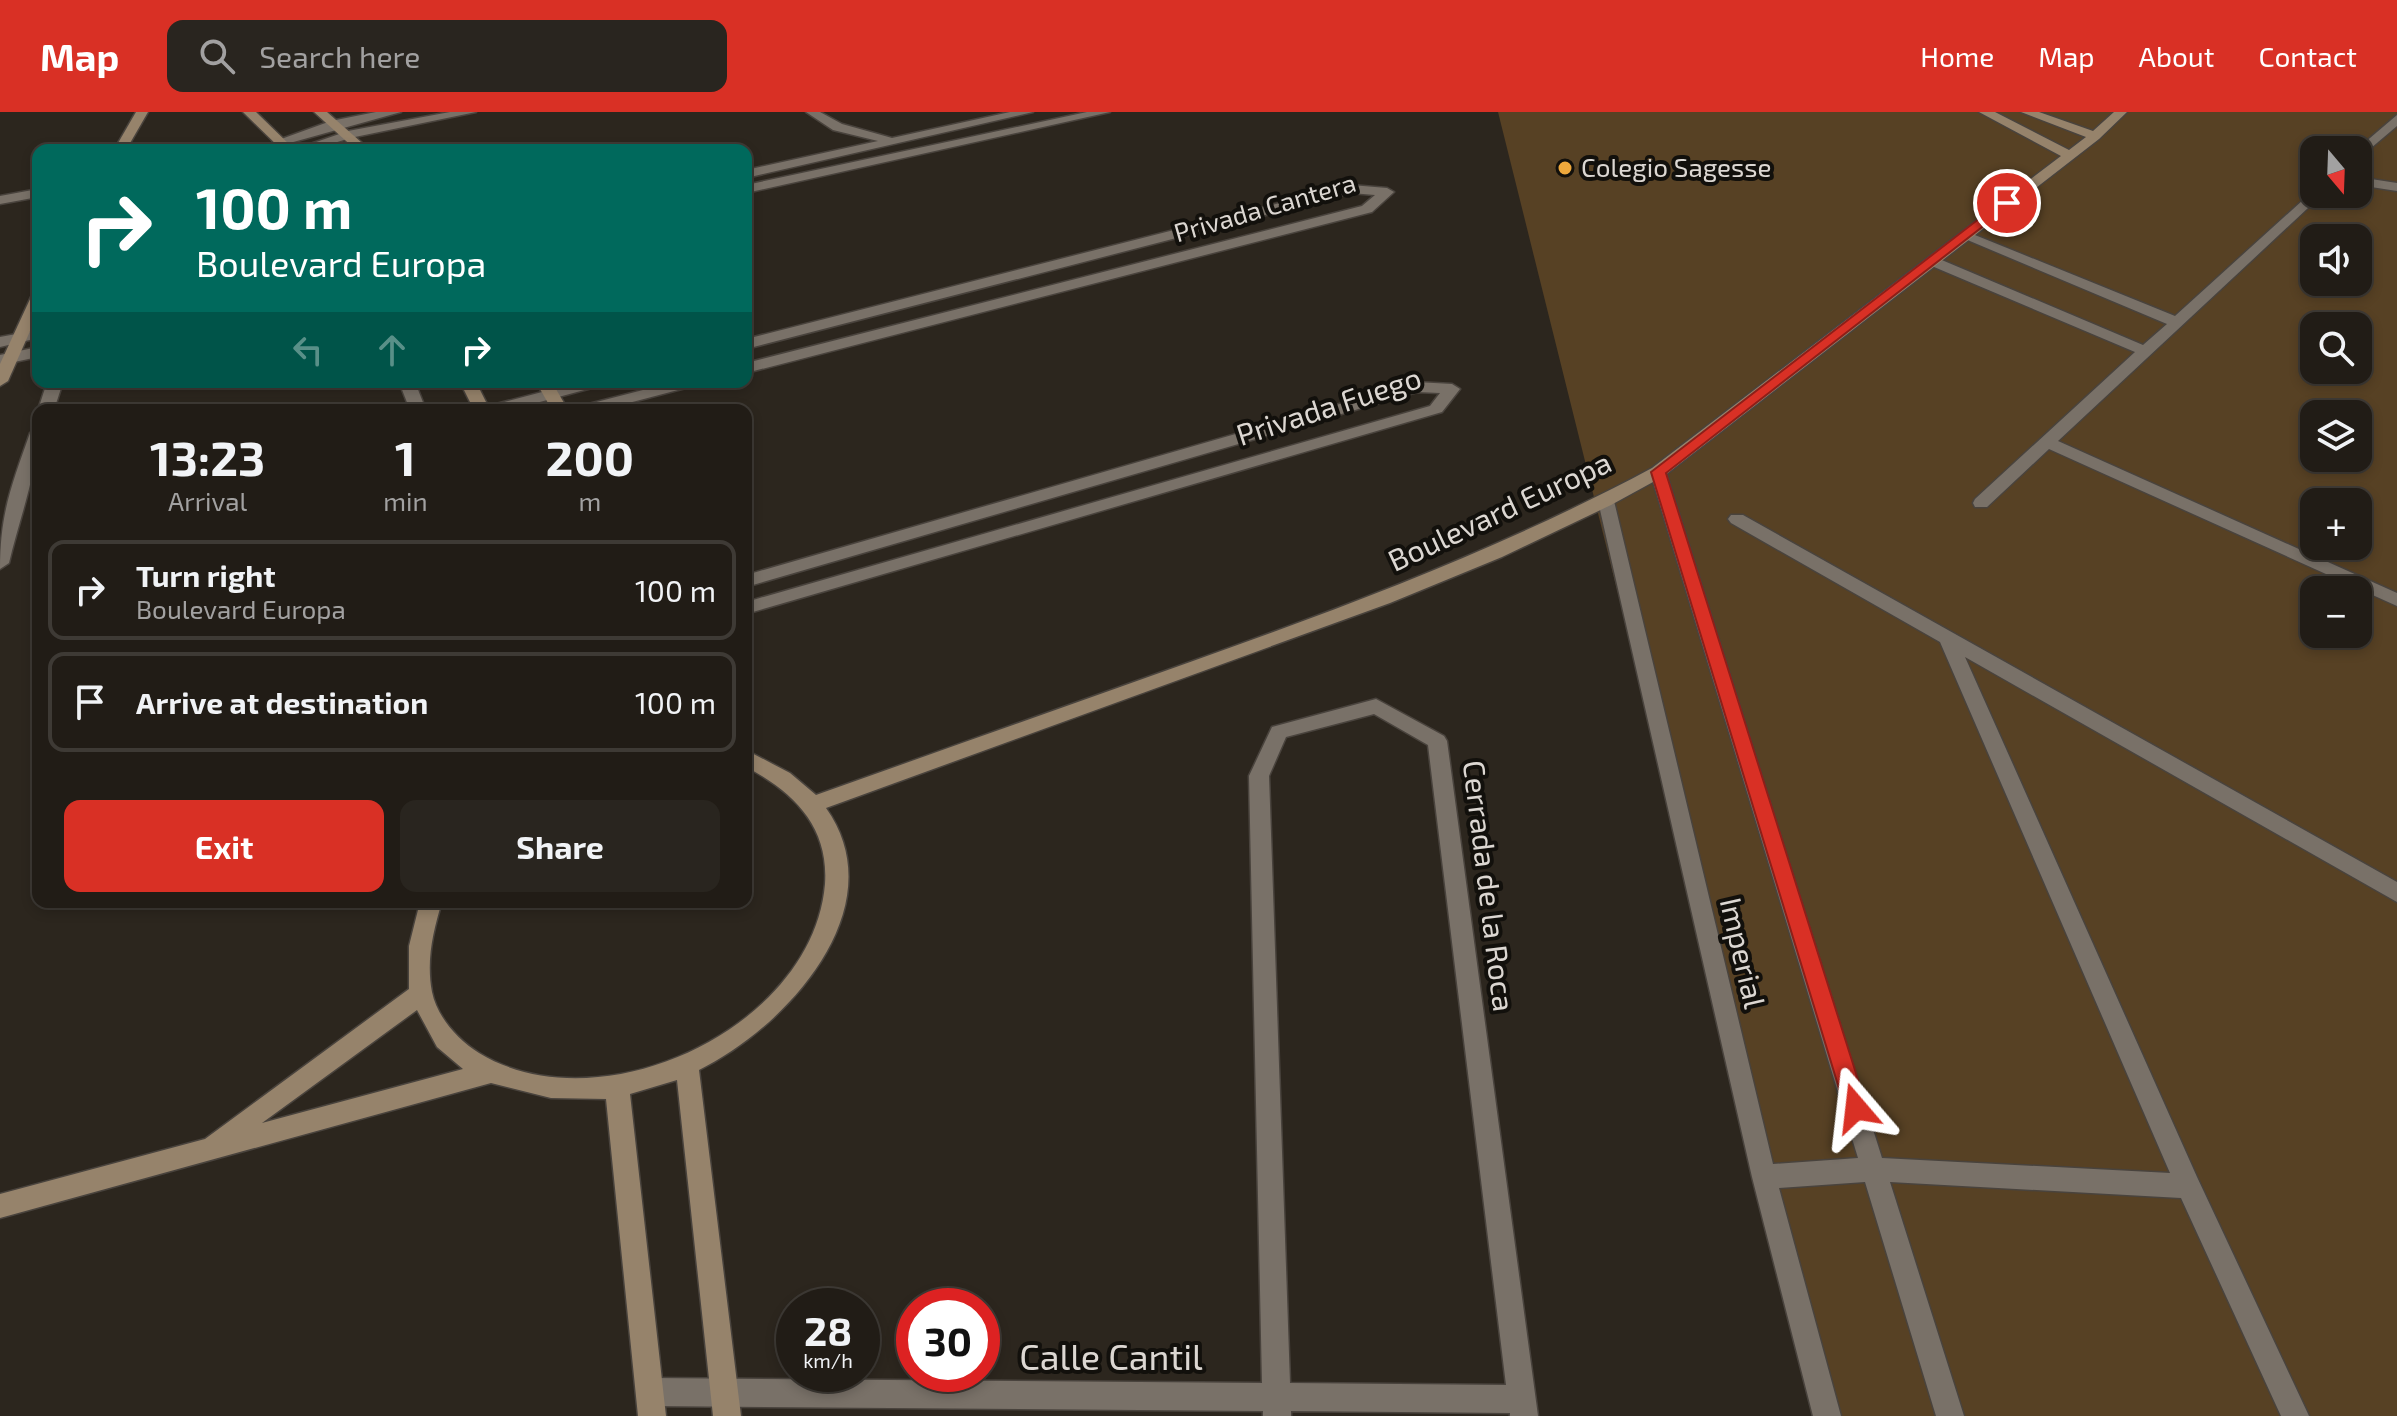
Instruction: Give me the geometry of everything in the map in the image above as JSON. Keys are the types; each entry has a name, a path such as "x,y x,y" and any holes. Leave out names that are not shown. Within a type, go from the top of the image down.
{"main road":[{"path":"123,144 142,112"},
{"path":"249,112 282,144"},
{"path":"320,112 358,144"},
{"path":"1985,112 2070,155"},
{"path":"2027,112 2095,136"},
{"name":"Boulevard Europa","path":"814,804 1363,608 1488,559 1606,501 1658,472 2095,136 2121,112"},
{"path":"0,381 5,359 32,309"},
{"path":"429,908 418,942 421,994 445,1040 488,1073 549,1089 617,1087 687,1067 756,1024 807,969 835,909 836,852 814,804 782,775 752,761"},
{"path":"202,1153 421,994"},
{"path":"687,1067 727,1404"},
{"path":"0,1206 488,1073"},
{"path":"617,1087 652,1404"}],"street":[{"path":"289,144 335,124 395,112"},
{"path":"319,144 348,135 470,112"},
{"path":"812,112 819,119 852,133 947,145"},
{"path":"752,173 1028,112"},
{"path":"1003,134 1028,112"},
{"path":"752,188 1104,112"},
{"path":"2372,144 2394,128"},
{"path":"0,187 32,182"},
{"path":"2372,183 2397,187"},
{"name":"Privada Cantera","path":"752,342 1351,189 1387,192 1367,209 752,366"},
{"path":"0,200 32,194"},
{"path":"1981,503 2301,208"},
{"path":"1965,236 2176,322"},
{"path":"1127,247 1145,266"},
{"path":"1932,261 2145,351"},
{"path":"866,314 881,333"},
{"path":"0,342 32,335"},
{"path":"5,359 32,353"},
{"name":"Privada Fuego","path":"752,579 1416,387 1452,389 1436,409 752,606"},
{"path":"506,404 547,388"},
{"path":"606,404 669,388"},
{"path":"2046,442 2397,600"},
{"path":"1,558 4,533 32,451"},
{"path":"1658,472 1950,1416"},
{"name":"Imperial","path":"1606,501 1764,1177 1827,1416"},
{"path":"1737,519 2397,893"},
{"path":"956,520 968,543"},
{"path":"1947,638 2188,1186 2295,1416"},
{"name":"Cerrada de la Roca","path":"1276,1406 1259,776 1279,732 1376,706 1437,741 1523,1407"},
{"path":"1764,1177 1875,1169 2188,1186"},
{"name":"Calle Cantil","path":"652,1404 1523,1407"}],"shaded area":[{"path":"1498,112 2397,112 2397,1416 1823,1416"}],"place":[{"name":"Colegio Sagesse","path":"1565,168"}],"route":[{"path":"1856,1108 1658,472 2007,203"}]}
